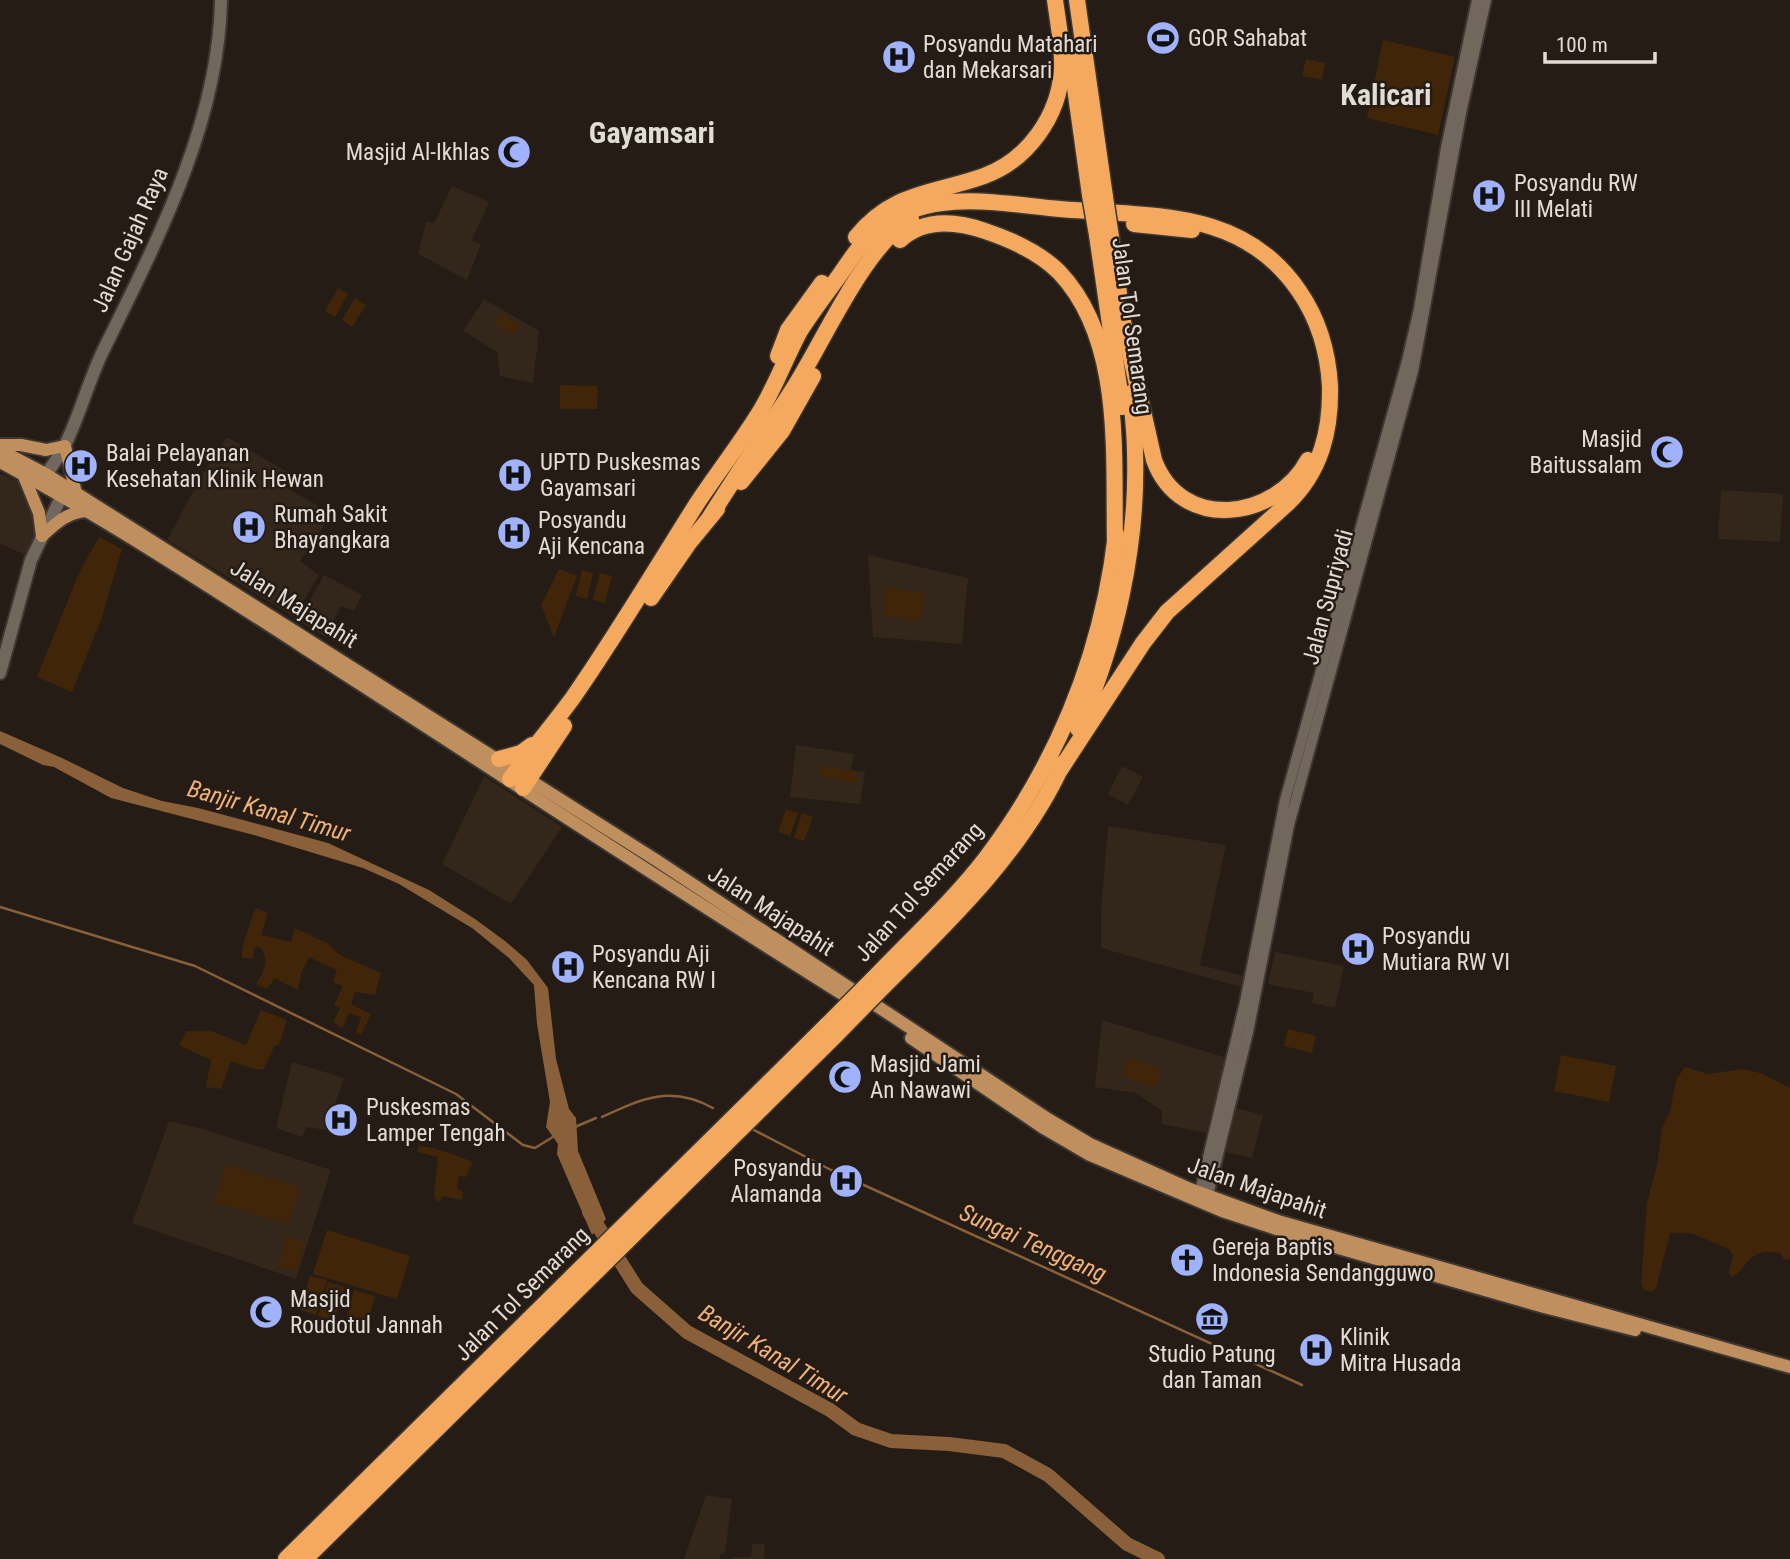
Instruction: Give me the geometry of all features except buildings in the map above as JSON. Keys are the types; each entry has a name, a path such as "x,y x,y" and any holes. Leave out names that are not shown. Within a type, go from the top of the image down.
{"highway":[{"path":"697,505 728,441 775,369 788,330 848,248 875,217 907,197 985,176 1006,165 1034,141 1051,115 1060,88 1062,48 1055,0"},
{"name":"Jalan Tol Semarang","path":"878,983 976,869 1029,794 1077,699 1096,644 1111,578 1121,499 1121,390 1104,236 1063,0"},
{"name":"Jalan Tol Semarang","path":"1077,0 1098,196"},
{"path":"523,780 572,699 762,408 801,331 854,254 884,224 916,208 930,203 967,202 1171,216 1233,233 1249,242 1285,271 1308,305 1323,338 1330,391 1329,421 1320,457 1297,494 1167,611 1060,769"},
{"path":"499,760 543,746 710,517 796,385 877,250 902,225 915,217 940,210 994,209 1199,231 1236,245 1256,257 1277,275 1293,296 1309,326 1319,360 1322,392 1320,420 1311,455 1298,476 1271,497 1245,509 1233,511 1221,511 1191,502 1169,485 1154,460 1122,318"},
{"path":"710,517 782,431 835,333 887,250 906,234 924,226 952,223 1009,239 1035,253 1059,272 1091,319 1100,344 1110,402 1115,543"},
{"name":"Jalan Tol Semarang","path":"286,1559 580,1278 878,983 981,885 1032,817 1060,769 1091,700 1108,650 1128,559 1135,453 1122,318 1104,236"},
{"name":"Jalan Tol Semarang","path":"305,1559 580,1278"}],"main road":[{"name":"Jalan Gajah Raya","path":"43,479 65,446 97,364 154,248 187,163 216,63 221,0"},
{"path":"0,447 21,445 46,450 65,446 68,492 31,560 0,673"},
{"name":"Jalan Majapahit","path":"0,447 43,479 68,492 523,780"},
{"name":"Jalan Majapahit","path":"0,462 23,474 43,479"},
{"path":"23,474 38,513 42,536"},
{"name":"Jalan Majapahit","path":"68,492 86,511 217,586 499,760 568,819 892,1025 1042,1127 1114,1167 1307,1239 1390,1257 1544,1307 1606,1317"},
{"path":"42,536 62,517 86,511"},
{"path":"1606,1317 1790,1367"},
{"path":"1606,1317 1790,1375"}],"street":[{"name":"Jalan Supriyadi","path":"1203,1198 1230,1085 1248,1032 1284,842 1419,309 1446,148 1477,0"},
{"name":"Jalan Supriyadi","path":"1333,643 1413,371 1461,113 1486,0"}],"shaded area":[{"path":"1383,40 1455,57 1438,135 1367,118"},
{"path":"1306,59 1325,63 1322,80 1302,76"},
{"path":"452,186 489,202 472,240 481,244 467,280 418,254 426,222 434,223"},
{"path":"338,288 348,294 335,317 325,311"},
{"path":"355,298 366,305 352,327 342,320"},
{"path":"484,299 539,331 533,383 500,376 497,352 463,331"},
{"path":"500,313 520,324 514,335 494,324"},
{"path":"560,385 598,386 597,409 560,409"},
{"name":"Rumah Sakit Bhayangkara","path":"227,437 289,473 284,486 332,514 300,561 319,575 294,617 167,540 202,475"},
{"path":"0,474 23,483 38,524 29,557 0,543"},
{"path":"1721,490 1783,494 1780,542 1718,539"},
{"path":"99,537 122,549 101,620 72,692 37,677 79,573"},
{"path":"868,555 968,578 962,644 873,637"},
{"path":"559,569 577,576 554,637 541,605"},
{"path":"582,570 593,573 587,599 576,596"},
{"path":"600,573 612,576 605,603 593,600"},
{"path":"324,575 362,595 354,611 341,606 325,637 299,621"},
{"path":"887,587 925,593 920,622 883,615"},
{"path":"0,731 123,788 162,801 328,843 429,890 505,941 527,960 548,988 556,1059 569,1109 576,1118 578,1151 606,1219 592,1235 557,1154 558,1144 546,1127 550,1102 537,1024 534,985 509,958 472,928 399,884 363,868 254,835 111,798 54,767 43,765 0,744"},
{"path":"796,745 854,754 851,770 865,772 860,804 790,797"},
{"path":"821,766 858,772 856,783 819,776"},
{"path":"1122,766 1143,777 1128,805 1108,794"},
{"path":"484,776 562,827 511,904 442,864"},
{"path":"786,809 798,813 790,836 778,832"},
{"path":"802,813 813,817 804,841 794,838"},
{"path":"1108,826 1226,845 1200,965 1243,976 1241,987 1101,948 1101,911"},
{"path":"255,908 268,913 261,935 291,942 295,928 327,943 340,955 381,973 375,995 355,992 351,1004 371,1014 361,1035 356,1032 361,1017 349,1013 342,1028 333,1022 340,1008 334,1005 343,986 333,982 337,970 309,957 301,974 298,990 275,978 267,989 256,984 265,966 263,952 260,947 254,948 253,958 242,958 242,948"},
{"path":"1275,952 1344,966 1335,1008 1312,1003 1314,993 1268,984"},
{"path":"261,1010 287,1020 279,1045 275,1045 263,1070 231,1061 221,1089 206,1087 211,1060 179,1045 186,1031 211,1031 246,1045"},
{"path":"1102,1020 1227,1058 1206,1133 1162,1124 1162,1111 1136,1093 1095,1087"},
{"path":"1288,1029 1316,1036 1312,1053 1284,1046"},
{"path":"1561,1055 1616,1066 1609,1102 1554,1091"},
{"path":"1128,1058 1161,1069 1155,1087 1122,1076"},
{"path":"292,1062 344,1078 326,1130 307,1127 302,1137 276,1128"},
{"path":"1685,1067 1708,1074 1743,1069 1760,1073 1790,1088 1790,1260 1784,1259 1780,1253 1761,1253 1731,1277 1729,1272 1733,1255 1729,1249 1691,1233 1670,1233 1656,1288 1651,1292 1645,1290 1641,1284 1647,1203 1657,1165 1662,1127 1670,1112 1676,1080"},
{"path":"1236,1108 1263,1115 1252,1158 1226,1152"},
{"path":"169,1121 203,1129 331,1170 296,1279 132,1223"},
{"path":"418,1146 473,1162 466,1177 459,1176 457,1188 463,1192 462,1200 443,1196 438,1203 434,1196 438,1157 417,1152"},
{"path":"226,1165 300,1187 289,1224 214,1202"},
{"path":"327,1230 410,1256 397,1299 313,1274"},
{"path":"286,1236 305,1241 297,1271 278,1266"},
{"path":"310,1276 327,1280 316,1315 300,1310"},
{"path":"328,1282 345,1287 335,1320 318,1316"},
{"path":"354,1290 375,1296 366,1329 345,1324"},
{"path":"706,1495 732,1499 725,1552 720,1555 720,1559 684,1559"},
{"path":"752,1544 765,1544 764,1559 732,1559 751,1557"}],"waterway":[{"path":"0,907 195,966 456,1094 523,1145 535,1148 556,1135"},
{"path":"602,1117 631,1104 657,1097 684,1097 713,1108"},
{"path":"575,1127 596,1118"},
{"name":"Sungai Tenggang","path":"752,1129 831,1170 1302,1385"},
{"name":"Banjir Kanal Timur","path":"589,1212 637,1288 687,1332 830,1410 856,1429 891,1441 949,1444 1004,1451 1048,1475 1127,1544 1158,1559"}],"place":[{"name":"GOR Sahabat","path":"1163,38"},
{"name":"Posyandu Matahari dan Mekarsari","path":"899,57"},
{"name":"Masjid Al-Ikhlas","path":"514,152"},
{"name":"Posyandu RW III Melati","path":"1489,196"},
{"name":"Masjid Baitussalam","path":"1667,452"},
{"name":"Balai Pelayanan Kesehatan Klinik Hewan","path":"81,466"},
{"name":"UPTD Puskesmas Gayamsari","path":"515,475"},
{"name":"Rumah Sakit Bhayangkara","path":"249,527"},
{"name":"Posyandu Aji Kencana","path":"514,533"},
{"name":"Posyandu Mutiara RW VI","path":"1358,949"},
{"name":"Posyandu Aji Kencana RW I","path":"568,967"},
{"name":"Masjid Jami An Nawawi","path":"845,1077"},
{"name":"Puskesmas Lamper Tengah","path":"341,1120"},
{"name":"Posyandu Alamanda","path":"846,1181"},
{"name":"Gereja Baptis Indonesia Sendangguwo","path":"1187,1260"},
{"name":"Masjid Roudotul Jannah","path":"266,1312"},
{"name":"Studio Patung dan Taman","path":"1212,1319"},
{"name":"Klinik Mitra Husada","path":"1316,1350"}],"district":[{"name":"Kalicari","path":"1386,94"},
{"name":"Gayamsari","path":"652,132"}]}
